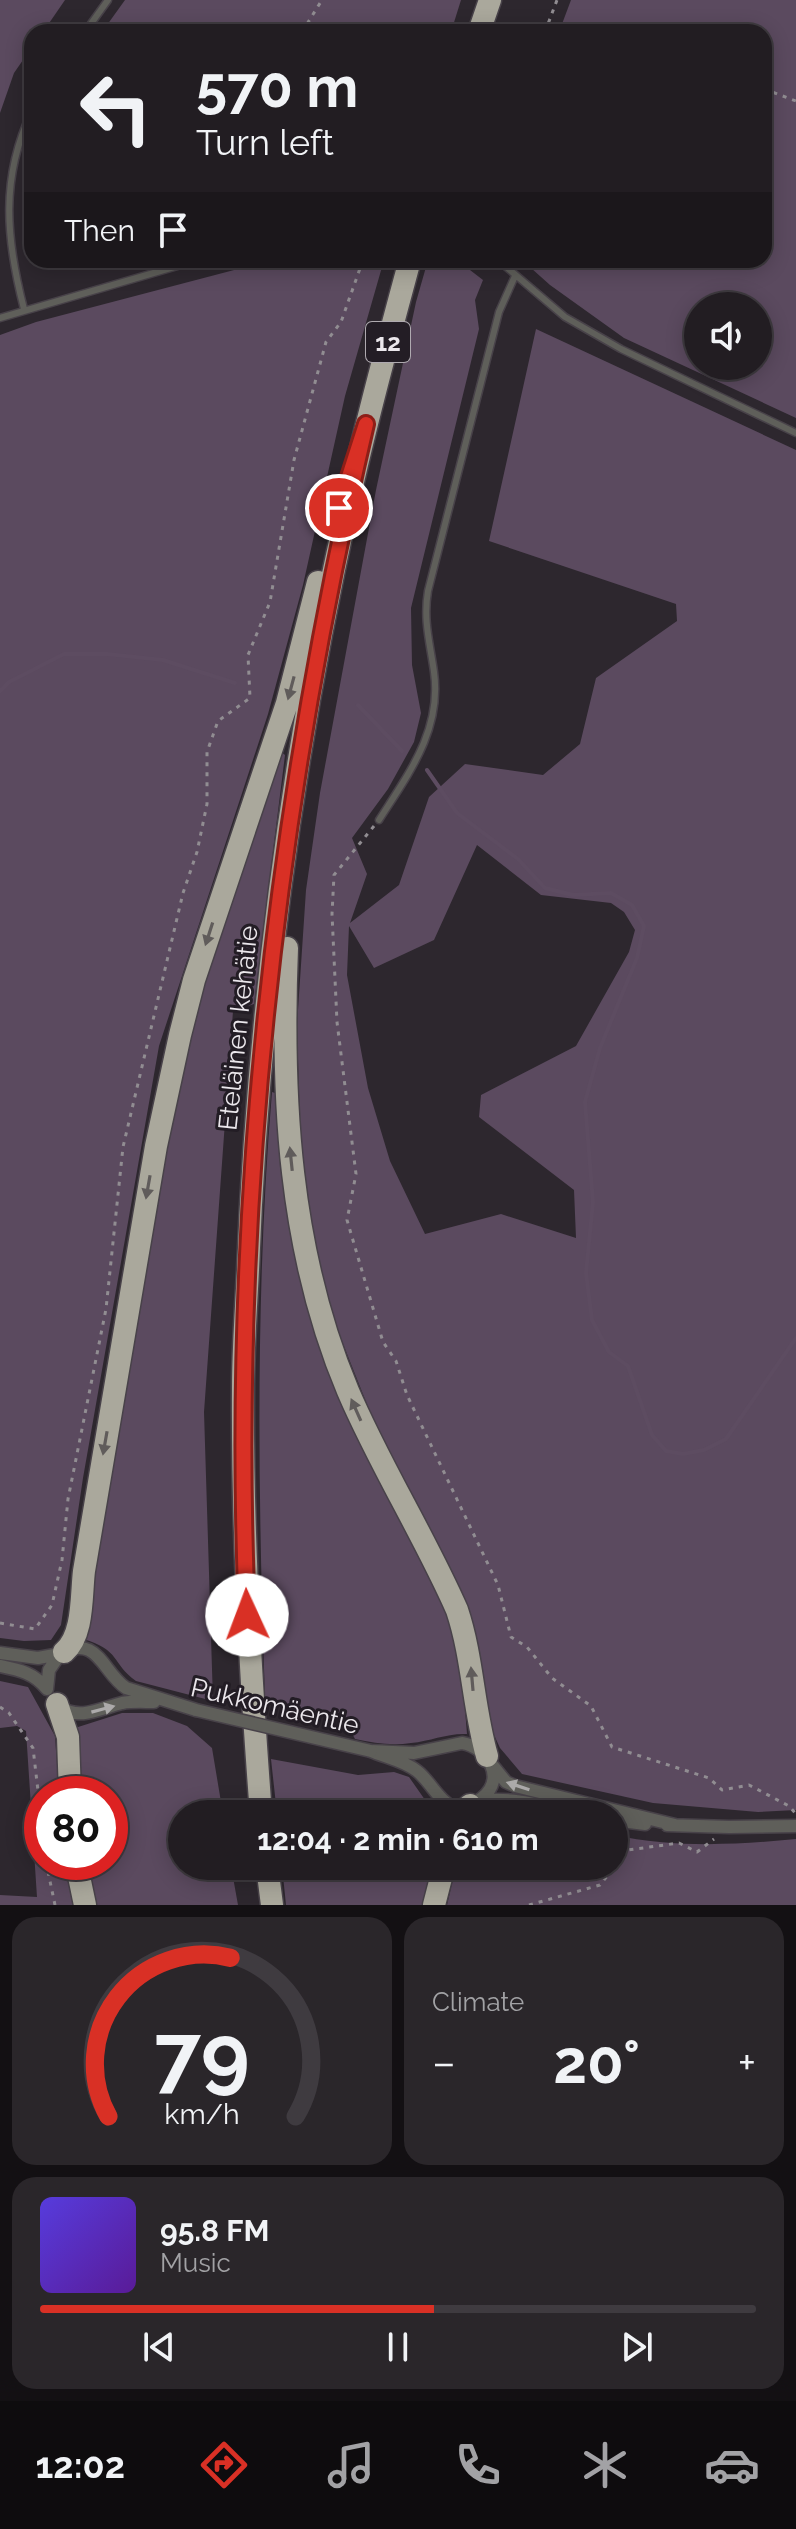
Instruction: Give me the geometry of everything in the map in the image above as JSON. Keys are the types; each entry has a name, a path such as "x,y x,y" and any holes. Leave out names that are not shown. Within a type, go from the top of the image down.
{"highway":[{"path":"482,24 490,0"},
{"name":"Eteläinen kehätie","path":"260,1800 246,1587 243,1385 262,1055 282,873 332,577 366,424 408,268"},
{"path":"62,1653 70,1646 78,1625 86,1557 138,1244 164,1102 180,1035 208,938 287,703 329,536 366,424"},
{"path":"299,759 285,998 290,1151 301,1234 315,1296 348,1391 457,1610 465,1635 475,1712 490,1761"},
{"path":"52,1697 68,1737 69,1776"},
{"path":"80,1880 85,1905"},
{"path":"269,1880 272,1905"},
{"path":"434,1905 440,1880"}],"street":[{"name":"Pukkomäentie","path":"0,1653 38,1658 82,1649 100,1656 118,1683 126,1688 196,1710 371,1751 418,1771 443,1800"},
{"path":"52,1697 49,1670 62,1653"},
{"name":"Pukkomäentie","path":"0,1666 37,1677 52,1697 73,1713 84,1714 124,1703 170,1703"},
{"name":"Pukkomäentie","path":"371,1751 414,1753 462,1743 472,1744 506,1782 515,1786 675,1825"},
{"path":"476,1800 491,1786 490,1761"},
{"path":"628,1821 729,1827 796,1826"}],"lane":[{"path":"91,24 108,0"},
{"path":"24,125 8,174 5,217 10,257 24,309"},
{"path":"0,318 170,268"},
{"path":"506,268 565,317 621,349 796,433"},
{"path":"379,820 413,766 430,731 435,692 425,628 428,591 499,312 515,276"}],"path":[{"path":"307,24 322,0"},
{"path":"548,24 557,0"},
{"path":"772,92 796,101"},
{"path":"0,1623 35,1629 52,1605 62,1560 68,1499 106,1309 123,1147 179,907 200,840 207,804 207,752 218,721 250,698 248,655 270,602 294,460 326,342 341,322 360,268"},
{"path":"379,820 334,875 332,914 337,1022 356,1174 347,1220 383,1342 396,1361 407,1395 498,1585 511,1637 527,1647 552,1678 591,1706 612,1747 709,1778 722,1790 749,1785 789,1806 796,1814"},
{"path":"0,1707 9,1713 33,1748 36,1776"},
{"path":"529,1905 600,1885 628,1850 679,1843 697,1852 729,1827"},
{"path":"50,1880 55,1905"}],"shaded area":[{"path":"0,0 65,0 48,24 24,24 24,59 14,73 0,113"},
{"path":"125,0 461,0 454,24 108,24"},
{"path":"571,0 796,0 796,418 714,380 772,380 772,292 684,292 684,366 624,338 531,268 772,268 772,24 562,24"},
{"path":"242,268 382,268 345,396 303,585 268,714 159,1046 83,1478 61,1625 51,1640 24,1641 0,1638 0,335 36,322"},
{"path":"426,268 467,268 483,280 475,300 479,329 411,608 412,665 421,713 414,742 388,789 352,838 367,874 350,923 399,885 429,797 465,764 543,775 580,744 596,678 677,621 676,604 489,541 536,329 796,450 796,1810 758,1812 653,1803 522,1774 500,1748 485,1715 480,1656 461,1590 376,1427 326,1301 301,1162 297,1025 306,890 320,793 376,490","holes":["477,845 541,895 611,903 624,912 635,930 629,952 576,1046 481,1095 479,1117 574,1190 576,1238 501,1214 425,1234 390,1161 368,1088 347,975 349,926 374,968 434,940"]},
{"path":"280,751 285,755 254,1004 233,1011 204,1412 213,1701 136,1681 110,1652 83,1639 91,1574 180,1065 207,971"},
{"path":"272,1092 278,1094 280,1167 299,1259 439,1590 455,1635 462,1672 467,1734 404,1744 369,1742 355,1739 345,1720 265,1698 260,1319"},
{"path":"0,1681 28,1687 55,1736 58,1776 29,1776 26,1731 17,1726 0,1728"},
{"path":"122,1713 153,1713 187,1726 212,1748 221,1800 168,1800 168,1880 234,1880 238,1905 95,1905 89,1880 128,1880 128,1776 78,1776 75,1728"},
{"path":"271,1759 358,1775 394,1772 409,1777 425,1800 275,1800"},
{"path":"628,1838 705,1844 796,1839 796,1905 447,1905 453,1880 628,1880"},
{"path":"36,1880 69,1880 74,1905 0,1905 0,1895 37,1897"},
{"path":"283,1880 428,1880 422,1905 286,1905"}],"waterway":[{"path":"0,691 9,682 64,654 107,654 163,660 235,683"},
{"path":"358,705 402,751"},
{"path":"427,770 457,813 518,859 545,888 573,895 611,893 632,905 644,926 637,958 600,1048 585,1102 593,1202 586,1273 592,1320 609,1352 628,1366 652,1435 666,1451 683,1454 704,1450 726,1439 796,1338"}],"route":[{"path":"247,1615 243,1385 262,1055 282,873 299,759 332,577 366,424 339,508"}]}
